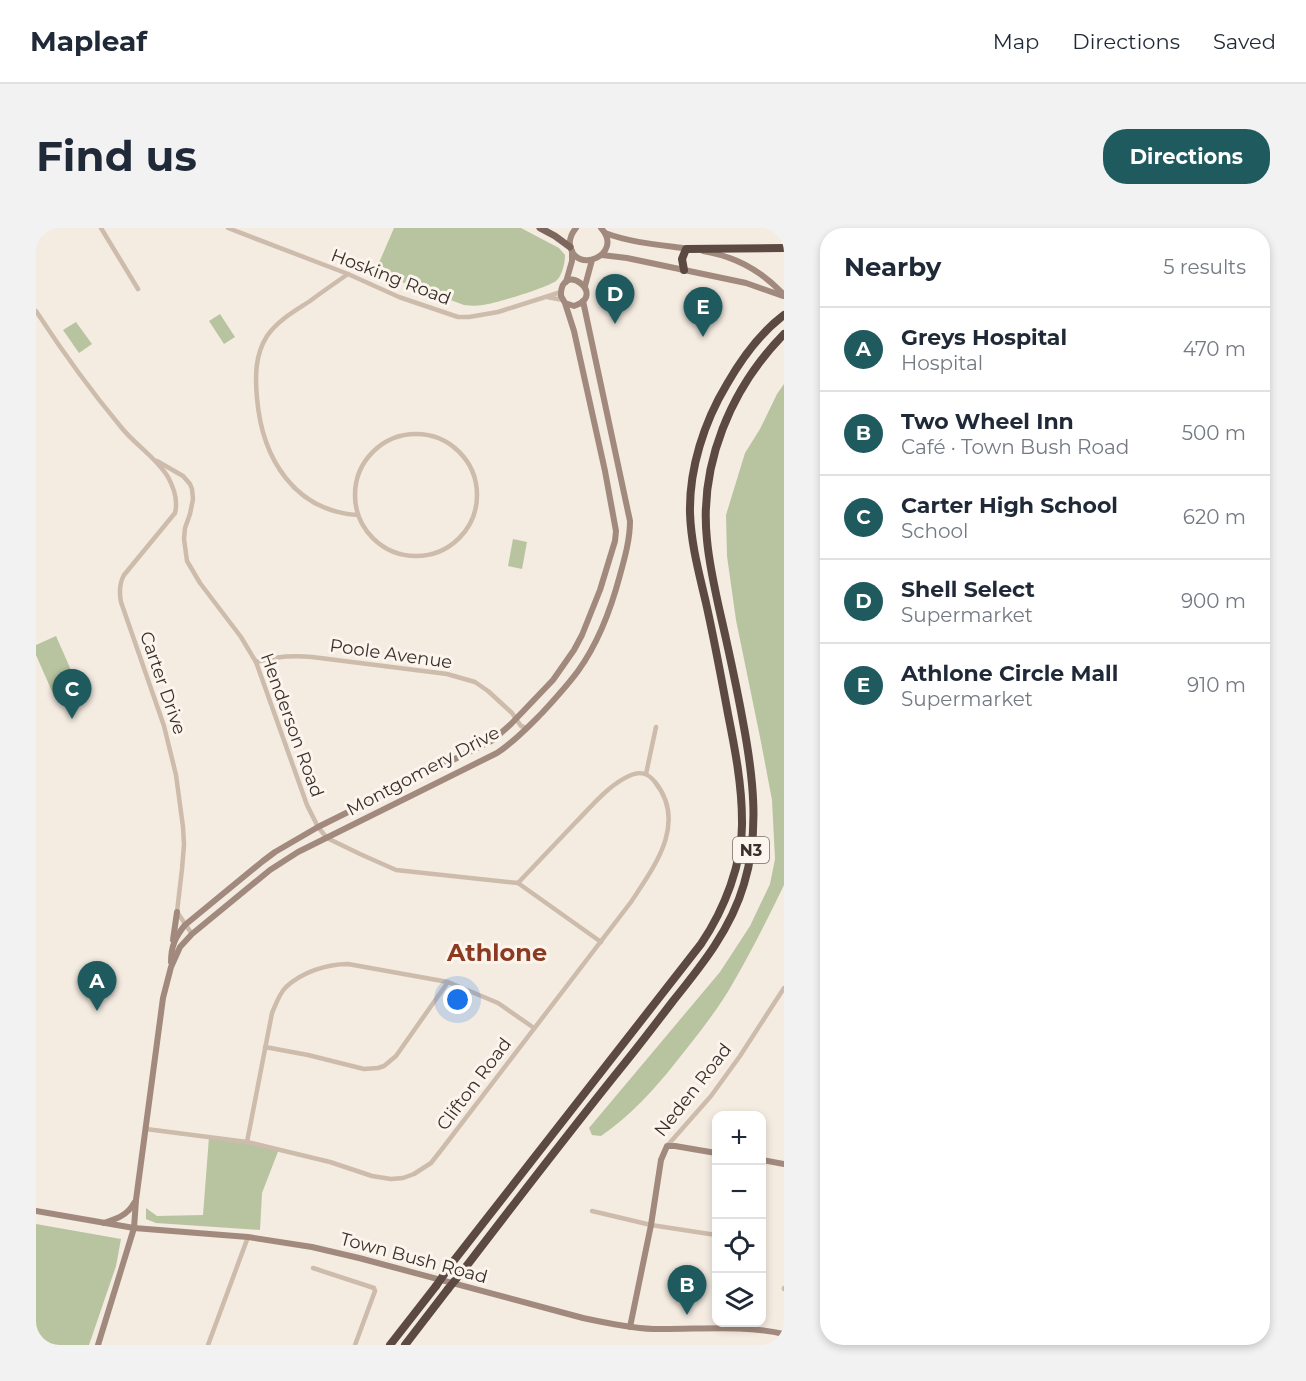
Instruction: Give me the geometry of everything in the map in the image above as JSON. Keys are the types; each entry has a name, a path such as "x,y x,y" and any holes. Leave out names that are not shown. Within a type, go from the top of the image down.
{"highway":[{"path":"684,270 682,259 686,249 784,248"},
{"name":"N3","path":"390,1345 701,944 719,914 733,877 741,841 740,785 717,654 695,557 690,511 692,486 702,440 718,398 745,354 784,315"},
{"name":"N3","path":"405,1345 574,1126 691,980 722,935 744,885 753,837 751,771 709,558 707,492 724,423 750,375 784,334"}],"main road":[{"path":"540,228 571,249"}],"street":[{"path":"101,228 138,289"},
{"name":"Hosking Road","path":"228,228 348,274 399,297 458,316 469,317 498,312 561,292"},
{"path":"576,228 571,236 572,261 561,292 564,302 574,306 583,301 592,260"},
{"path":"604,230 624,239 718,254 739,261 760,275 784,296"},
{"path":"602,255 607,245 604,230"},
{"path":"571,249 581,259 592,260 602,255 627,258 746,283 784,296"},
{"path":"348,274 275,326 267,337 257,360 256,390 262,432 268,450 282,474 306,497 323,507 342,514 358,515"},
{"path":"566,282 578,281 585,286"},
{"name":"Hosking Road","path":"547,297 564,302"},
{"name":"Montgomery Drive","path":"98,1345 134,1228 163,998 171,968 180,947 192,933 284,860 497,753 562,691 579,671 592,649 612,605 628,544 630,521 583,301"},
{"name":"Montgomery Drive","path":"171,968 172,944 185,925 255,867 275,852 318,827 493,740 560,671 582,635 597,600 616,531 574,331 564,302"},
{"path":"36,311 62,351 121,428 157,461 183,476"},
{"path":"36,323 42,321"},
{"path":"580,360 595,357"},
{"path":"402,435 427,435 444,442 457,451 471,470 477,494 477,506 473,518 466,531 454,542 437,552 418,557 392,551 372,537 358,515 355,489 362,465 371,454 390,439 402,435"},
{"path":"157,461 170,482 183,476"},
{"name":"Henderson Road","path":"183,476 190,484 193,494 184,539 187,561 191,571 241,637 256,662 307,805 318,827 327,838"},
{"name":"Carter Drive","path":"170,482 175,497 175,513 124,575 120,589 121,602 165,726 176,775 184,845 177,912"},
{"path":"600,590 615,593"},
{"path":"597,600 612,605"},
{"name":"Poole Avenue","path":"256,662 291,655 447,674 474,682 515,715 528,722"},
{"name":"Poole Avenue","path":"515,715 521,726 528,722"},
{"path":"518,883 609,789 633,774 641,772 646,774 656,727"},
{"name":"Clifton Road","path":"146,1129 247,1142 330,1162 372,1176 391,1179 414,1174 431,1163 601,942 658,861 665,841 668,820 666,801 653,779 646,774"},
{"path":"417,779 423,789"},
{"path":"410,782 415,793"},
{"path":"327,838 396,870 518,883 601,942"},
{"path":"255,867 263,876"},
{"path":"246,875 253,883"},
{"path":"177,912 192,933"},
{"path":"172,944 177,912"},
{"path":"247,1142 272,1013 278,997 293,982 323,967 348,964 448,982 498,1003 534,1028"},
{"path":"265,1047 364,1069 384,1066 396,1056 448,982"},
{"name":"Neden Road","path":"630,1327 662,1160 667,1146 711,1096 784,988"},
{"path":"667,1146 712,1152"},
{"path":"766,1161 784,1164"},
{"path":"103,1223 124,1215 136,1200"},
{"name":"Town Bush Road","path":"36,1211 134,1228 248,1237 312,1247 583,1318 630,1327 752,1329 784,1334"},
{"path":"592,1211 651,1225 712,1234"},
{"path":"208,1345 248,1237"},
{"path":"313,1268 374,1288 355,1345"}],"green space":[{"path":"394,228 521,228 559,248 565,255 564,265 556,281 542,287 490,304 464,305 375,272"},
{"path":"220,314 235,337 224,344 209,321"},
{"path":"76,322 92,344 79,353 63,330"},
{"path":"784,384 784,885 733,983 699,1033 659,1083 632,1111 601,1136 592,1135 589,1128 720,972 750,926 770,884 775,859 772,800 736,620 727,556 726,515 745,453"},
{"path":"513,539 527,542 522,569 508,566"},
{"path":"56,636 78,686 54,696 36,655 36,645"},
{"path":"209,1137 279,1149 262,1193 260,1230 156,1223 146,1219 146,1208 157,1216 203,1215"},
{"path":"36,1224 121,1239 116,1266 89,1345 36,1345"}],"place":[{"name":"Shell Select","path":"615,324"},
{"name":"Athlone Circle Mall","path":"703,337"},
{"name":"Carter High School","path":"72,719"},
{"name":"Greys Hospital","path":"97,1011"},
{"name":"Two Wheel Inn","path":"687,1315"}],"district":[{"name":"Athlone","path":"497,953"}]}
